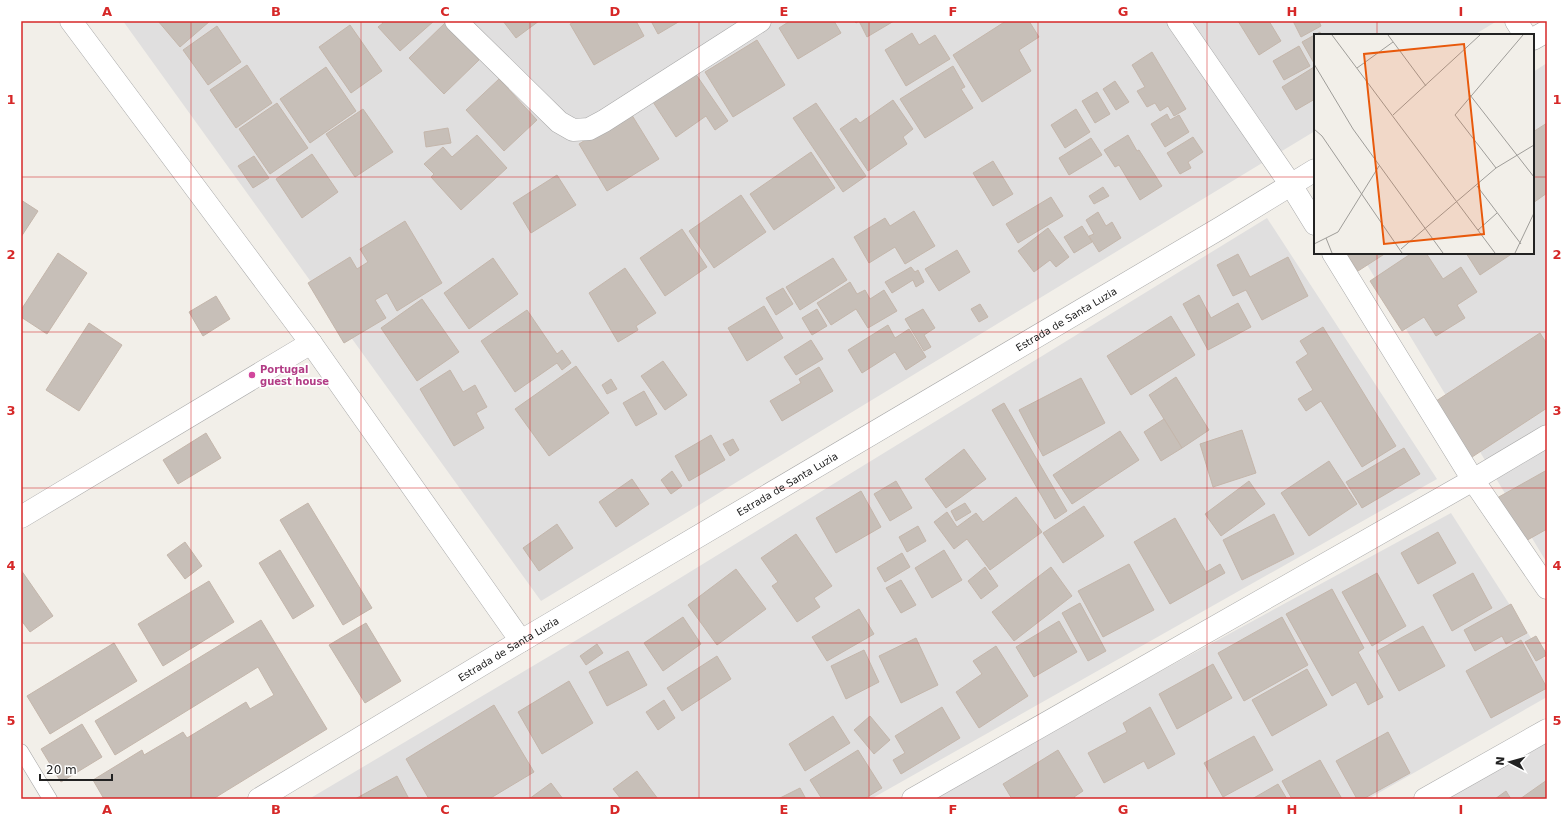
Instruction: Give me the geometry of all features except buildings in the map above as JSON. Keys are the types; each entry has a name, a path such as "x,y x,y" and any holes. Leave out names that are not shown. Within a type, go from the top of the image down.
{"street":[{"path":"71,21 311,343 521,641"},
{"path":"456,21 559,122 573,130 589,129 604,121 760,21"},
{"path":"1178,21 1291,185 1314,222"},
{"path":"1516,21 1524,34"},
{"path":"1534,38 1547,31"},
{"name":"Estrada de Santa Luzia","path":"259,799 521,641 1208,235 1314,171"},
{"path":"1334,254 1473,480 1547,588"},
{"path":"21,517 311,343"},
{"path":"921,797 1547,436"},
{"path":"1425,799 1547,730"}],"lane":[{"path":"21,751 50,799"}],"shaded area":[{"path":"123,21 1497,21 1476,34 1314,34 1314,132 541,601"},
{"path":"1547,63 1547,563 1361,254 1534,254 1534,71"},
{"path":"1267,218 1437,479 871,799 309,799 654,594"},
{"path":"1451,513 1547,663 1547,697 1368,799 926,799"},
{"path":"1547,736 1547,799 1439,799"}],"place":[{"name":"Portugal guest house","path":"252,375"}]}
